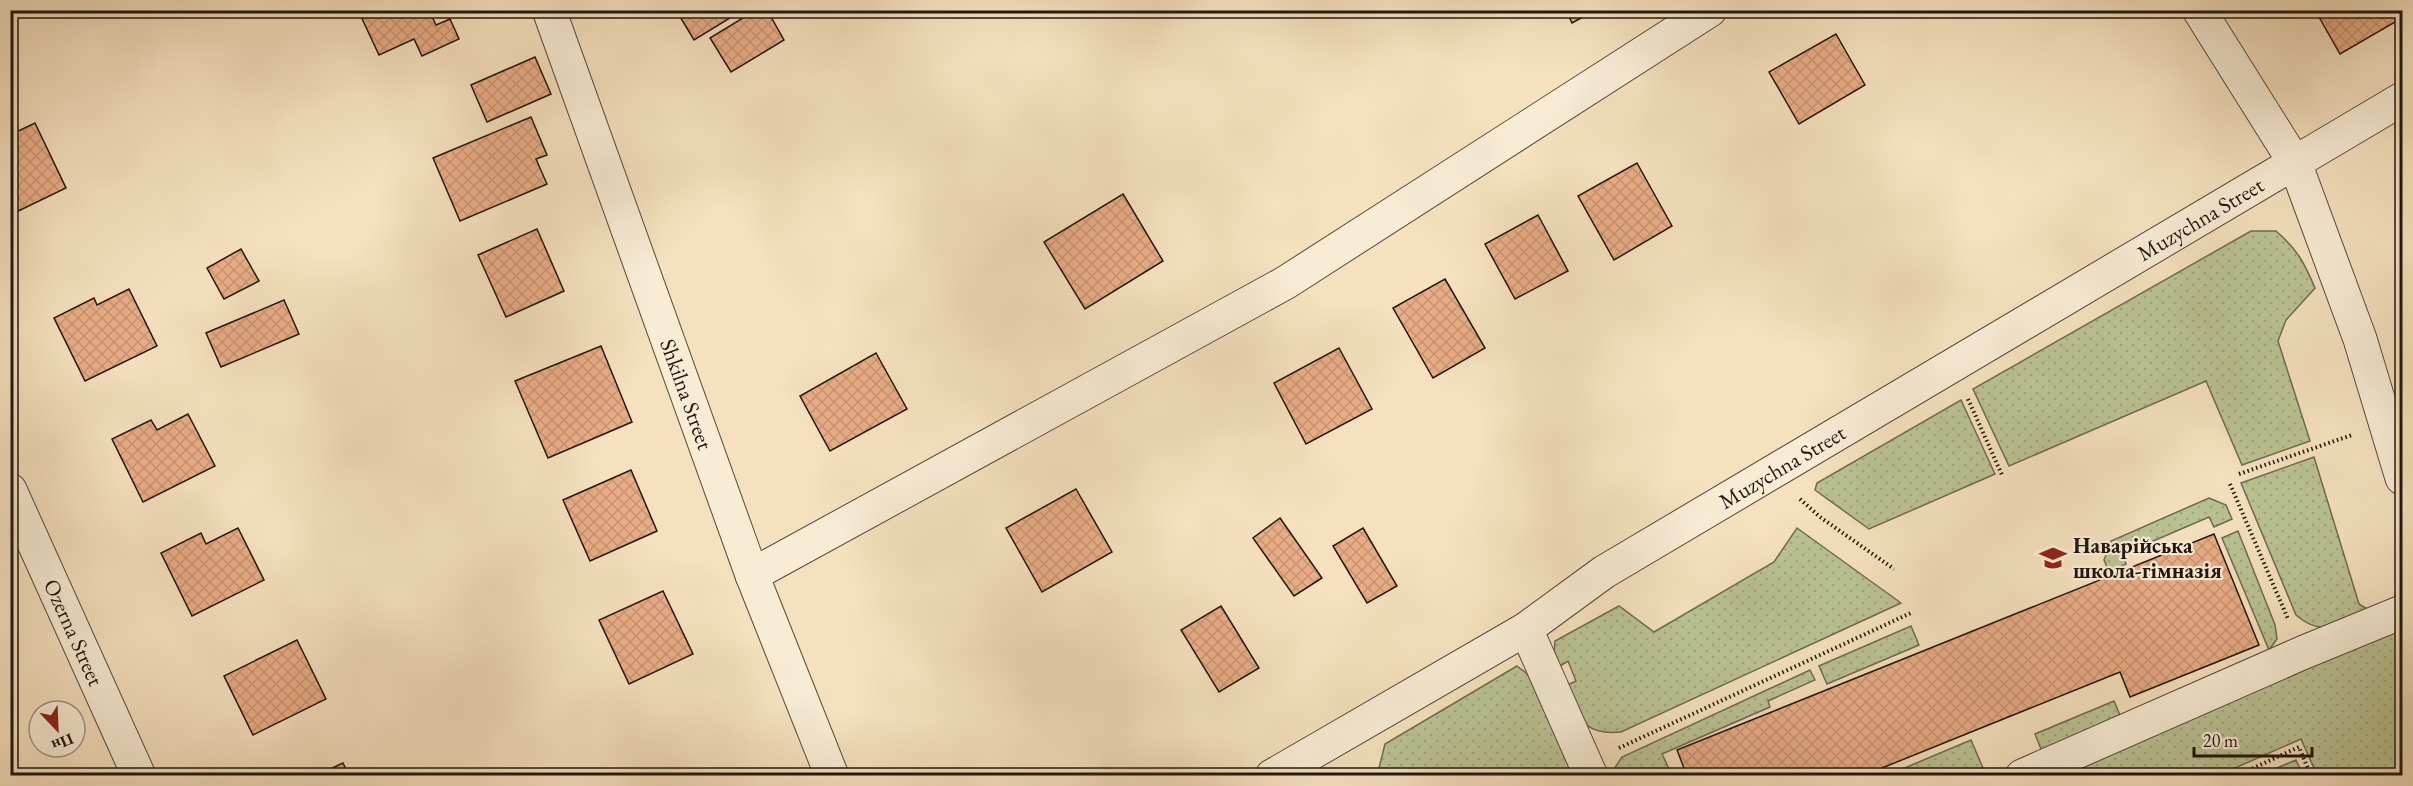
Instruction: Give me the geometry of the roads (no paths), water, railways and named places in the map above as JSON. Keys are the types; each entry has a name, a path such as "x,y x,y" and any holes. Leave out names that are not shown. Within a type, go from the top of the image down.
{"street":[{"name":"Shkilna Street","path":"549,10 752,575 832,776"},
{"path":"752,575 1285,283 1710,10"},
{"path":"2199,10 2295,163 2360,339 2403,478"},
{"name":"Muzychna Street","path":"1272,776 1526,629 1604,572 2403,99"},
{"name":"Ozerna Street","path":"10,490 138,776"},
{"path":"2022,776 2302,653 2403,612"},
{"path":"1526,629 1589,769"}],"place":[{"name":"Наварійська школа-гімназія","path":"2053,558"}]}
